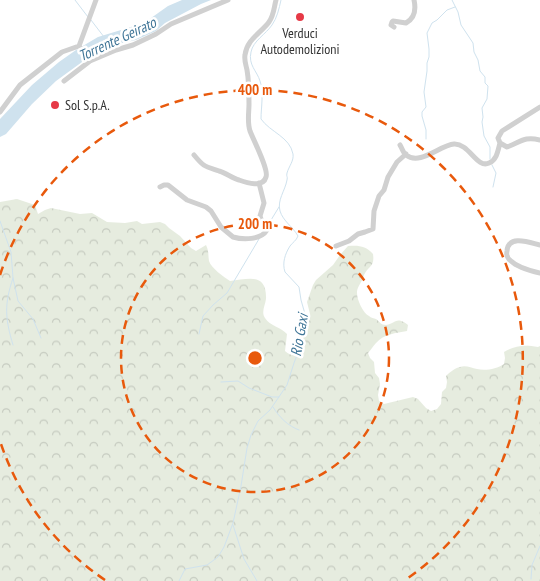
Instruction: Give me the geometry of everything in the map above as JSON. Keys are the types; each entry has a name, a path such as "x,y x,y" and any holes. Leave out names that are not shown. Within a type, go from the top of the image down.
{"street":[{"path":"0,112 20,85 62,52 79,46 96,0"},
{"path":"64,81 89,60 133,45 216,2 228,0"},
{"path":"194,155 206,167 220,171 248,184 259,183 265,180 267,174 249,129 248,81 244,57 247,45 272,18 276,0"},
{"path":"394,27 391,25 393,21 406,23 411,20 415,7 414,0"},
{"path":"79,46 89,60"},
{"path":"400,145 410,157 421,157 455,144 467,149 480,163 486,164 496,157 500,143 498,138 502,131 540,107"},
{"path":"500,143 507,146 526,138 540,140"},
{"path":"336,246 358,234 373,229 374,211 379,196 384,190 388,177 397,162 406,154"},
{"path":"160,187 168,185 187,200 206,207 215,215 221,226 233,237 252,238 263,236 267,230 260,216 264,203 259,183"},
{"path":"540,245 519,240 511,243 507,251 513,263 531,272 540,274"}],"green space":[{"path":"17,199 35,205 38,214 51,208 80,214 92,213 107,222 125,223 137,221 142,224 160,222 180,236 196,251 206,245 212,267 230,281 255,279 260,281 265,290 264,316 267,321 287,334 285,351 292,355 301,354 303,348 303,333 310,314 307,302 316,280 333,265 348,246 359,246 368,249 373,254 373,262 357,290 361,306 367,314 383,324 401,321 408,325 407,331 390,334 376,343 368,353 374,362 375,373 379,378 379,401 384,404 413,397 431,411 437,409 441,404 442,392 446,388 446,376 454,369 464,366 487,370 504,364 504,352 508,350 521,346 540,346 540,581 0,581 0,202"}],"water":[{"name":"Torrente Geirato","path":"182,0 211,0 165,23 156,31 136,40 118,44 93,54 56,81 32,104 6,134 0,137 0,119 32,85 59,62 98,37 144,23 168,6"}],"waterway":[{"path":"75,0 88,17"},
{"name":"Rio Gaxi","path":"179,581 185,569 207,565 218,557 224,547 233,523 251,435 258,421 270,410 287,385 300,347 298,333 303,324 305,314 299,287 285,272 284,265 287,252 298,236 283,218 279,207 293,154 288,143 261,119 261,85 250,57 254,44 274,22 281,0"},
{"path":"452,0 458,12 461,25 473,43 480,71 485,77 485,83 488,86 487,99 482,108 482,122 484,136 490,147 490,159"},
{"path":"426,139 422,112 426,107 424,92 429,57 427,33 432,23 447,10 455,7"},
{"path":"91,20 104,37"},
{"path":"492,165 496,173 493,187"},
{"path":"268,225 279,207"},
{"path":"0,221 11,252 13,278 18,301 33,319 41,338"},
{"path":"199,334 203,316 227,293 259,239"},
{"path":"13,278 8,296 7,312 8,327 13,345"},
{"path":"221,382 238,381 249,388 272,397 279,397"},
{"path":"273,407 284,421 299,430"},
{"path":"233,525 244,559 257,581"},
{"path":"531,579 532,565 540,546"}],"place":[{"name":"Verduci Autodemolizioni","path":"300,17"},
{"name":"Sol S.p.A.","path":"55,105"}]}
